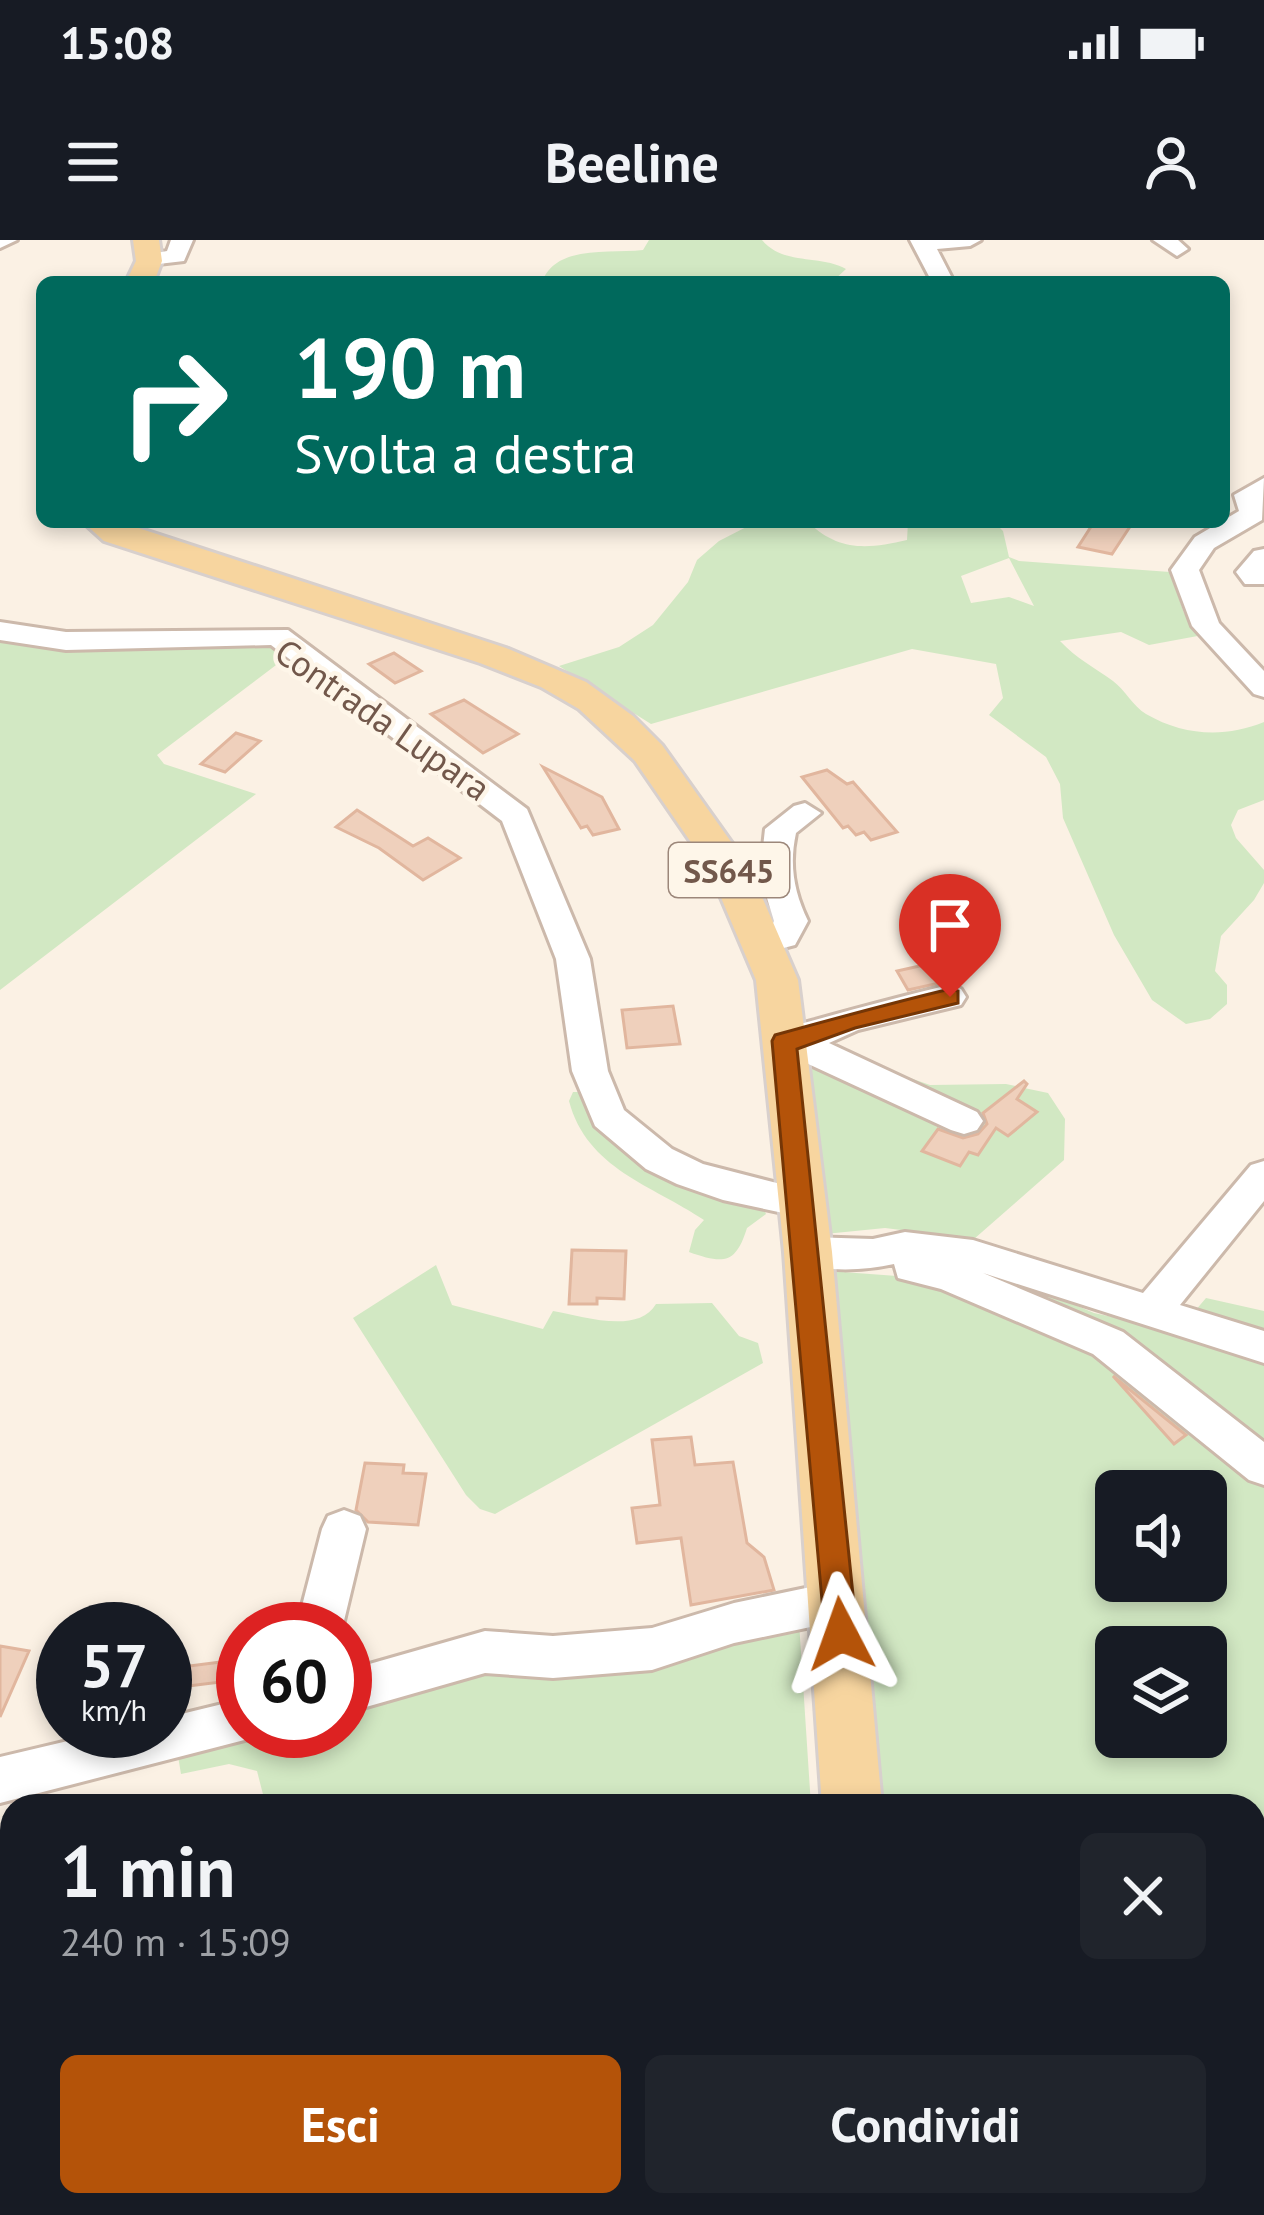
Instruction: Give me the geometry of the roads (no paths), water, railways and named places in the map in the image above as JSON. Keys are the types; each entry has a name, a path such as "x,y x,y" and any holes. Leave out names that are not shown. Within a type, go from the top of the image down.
{"main road":[{"name":"SS645","path":"107,528 116,535 520,665 591,700 641,746 694,814 768,941 795,1040 802,1203 839,1601 851,1794"}],"street":[{"path":"156,265 180,250 182,240"},
{"path":"940,276 922,242 970,240"},
{"path":"1221,528 1196,547 1185,570 1206,626 1252,656 1264,688"},
{"path":"278,636 272,613 288,587"},
{"name":"Contrada Lupara","path":"0,632 66,641 278,636 516,816 573,959 590,1071 608,1118 659,1159 690,1174 802,1203"},
{"path":"768,941 783,937 791,921 780,898 773,856 781,829 805,813"},
{"path":"795,1040 848,1021 950,997"},
{"path":"795,1040 964,1121"},
{"path":"1153,1309 1264,1175"},
{"path":"808,1252 873,1254 905,1247 974,1255 1264,1347"},
{"path":"873,1254 950,1276 1108,1343 1264,1467"},
{"path":"326,1602 344,1529"},
{"path":"372,1684 485,1652 554,1658 652,1649 734,1623 839,1601"},
{"path":"0,1780 216,1727"}]}
